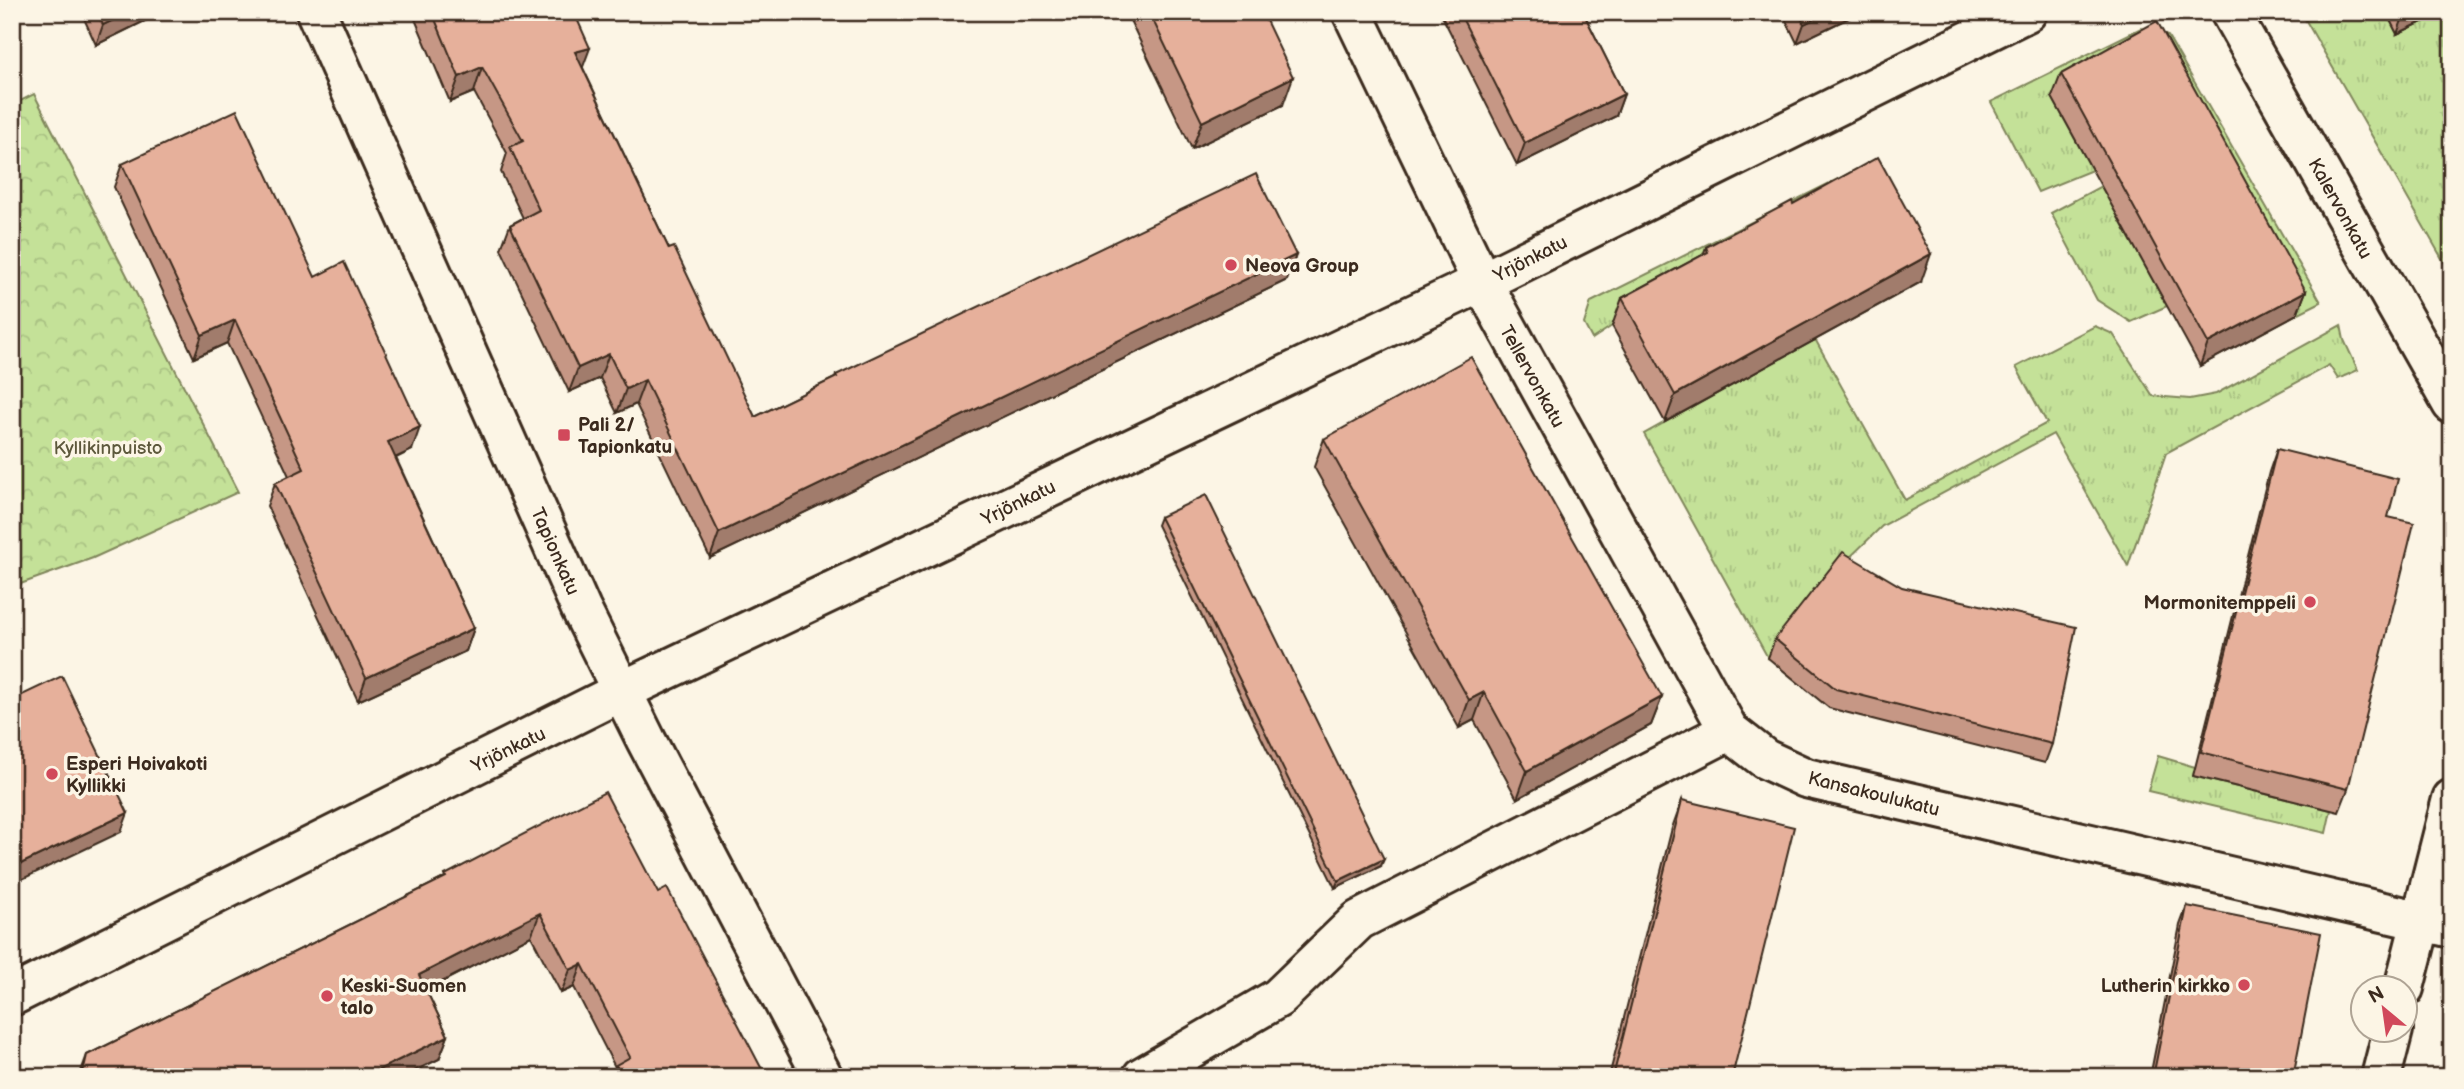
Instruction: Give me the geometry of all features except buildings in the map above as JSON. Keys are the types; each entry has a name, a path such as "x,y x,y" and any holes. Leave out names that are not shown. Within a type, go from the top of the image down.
{"street":[{"name":"Tapionkatu","path":"316,12 581,608 823,1077"},
{"name":"Tellervonkatu","path":"1352,12 1482,282 1729,731"},
{"name":"Yrjönkatu","path":"12,996 622,691 1482,282 2027,12"},
{"name":"Kalervonkatu","path":"2230,12 2452,404"},
{"name":"Kansakoulukatu","path":"1729,731 1765,759 1806,778 2437,924"},
{"path":"1142,1077 1278,998 1359,920 1729,731"},
{"path":"2411,974 2437,924 2452,799"},
{"path":"2381,1077 2389,1044"}],"green space":[{"path":"2301,12 2386,12 2397,34 2443,12 2452,12 2452,276"},
{"path":"2141,28 2168,36 2321,302 2297,314 2149,45 2052,97 2092,170 2038,192 1991,102"},
{"name":"Kyllikinpuisto","path":"34,94 238,492 93,558 12,587 12,105"},
{"path":"1858,169 1592,339 1584,324 1591,302"},
{"path":"2101,186 2167,306 2131,322 2097,300 2051,213"},
{"path":"2341,325 2344,340 2358,370 2338,379 2329,365 2166,453 2128,566 2053,434 1882,526 1836,571 1768,658 1644,434 1815,339 1905,500 2047,423 2016,367 2095,326 2113,334 2153,396 2190,399 2216,394"},
{"path":"2158,756 2195,767 2193,776 2331,810 2326,833 2148,791"}],"place":[{"name":"Neova Group","path":"1231,265"},
{"name":"Pali 2/ Tapionkatu","path":"564,435"},
{"name":"Mormonitemppeli","path":"2310,602"},
{"name":"Esperi Hoivakoti Kyllikki","path":"52,774"},
{"name":"Lutherin kirkko","path":"2244,985"},
{"name":"Keski-Suomen talo","path":"327,996"}]}
